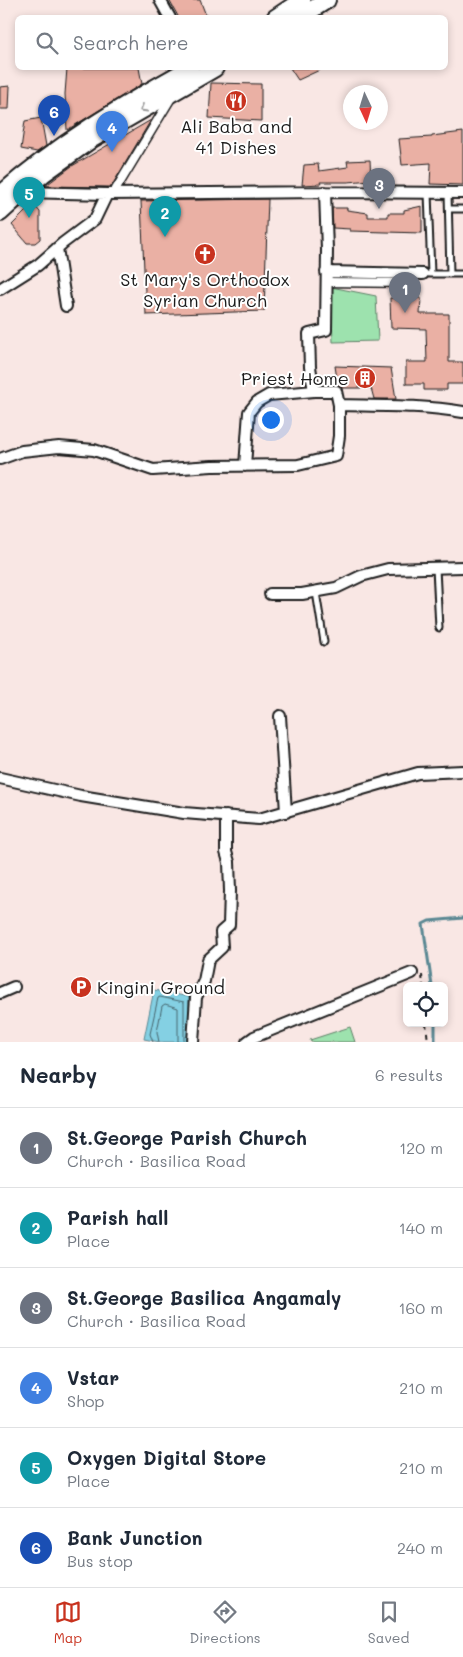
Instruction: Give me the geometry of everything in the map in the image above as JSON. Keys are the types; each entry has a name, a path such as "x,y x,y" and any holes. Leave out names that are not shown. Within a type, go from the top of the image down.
{"highway":[{"path":"280,15 302,0"},
{"path":"304,15 327,0"},
{"path":"1,194 57,150 97,122 187,70"},
{"path":"0,213 43,174 92,139 211,70"}],"street":[{"path":"160,0 168,15"},
{"path":"0,289 38,265 56,248 95,219 176,90"},
{"path":"1,194 24,191 110,194 463,193"},
{"path":"314,392 310,367 309,334 326,330 325,192"},
{"path":"56,248 66,306"},
{"path":"326,277 427,274"},
{"path":"326,277 412,283"},
{"path":"0,459 22,451 59,447 94,450 153,470 298,465 336,456 339,436 339,405 336,391 270,395 257,402 249,412 245,466"},
{"path":"339,405 410,406 463,412"},
{"path":"270,594 316,592 336,588 361,576 388,569 463,567"},
{"path":"280,716 286,812"},
{"path":"0,778 81,796 184,813 259,819 418,773 463,771"},
{"path":"193,1042 196,997 204,981 208,960 222,947 221,932 228,925 230,891 229,862 226,852 226,816"},
{"path":"247,1042 412,972"},
{"path":"0,993 14,987"}],"lane":[{"path":"428,193 427,274 463,274"},
{"path":"448,193 450,274"},
{"path":"449,209 463,209"},
{"path":"436,567 438,628"},
{"path":"316,592 324,642"}],"path":[{"path":"426,1027 428,1042"}],"green space":[{"path":"331,287 376,296 378,341 333,342"},
{"path":"350,1027 355,1042 311,1042 310,1040"}],"water":[{"path":"154,990 189,997 189,1042 160,1042 144,1039"}],"building":[{"path":"169,0 200,0 206,15 177,15"},
{"path":"67,70 139,70 142,84 67,130 65,94"},
{"path":"291,70 320,70 298,80"},
{"name":"Ali Baba and 41 Dishes","path":"211,83 261,84 261,121 209,118"},
{"path":"10,86 9,109 0,109 0,87"},
{"path":"41,118 46,146 37,152 21,149 25,121"},
{"path":"151,120 111,187 45,186 72,166"},
{"path":"463,132 463,185 430,184 431,163 402,165 399,139 432,137"},
{"path":"370,160 371,180 320,182 321,184 302,185 304,165 318,164 319,171 348,167 347,161"},
{"name":"St Mary's Orthodox Syrian Church","path":"268,199 264,311 146,315 141,201"},
{"path":"33,204 40,212 40,239 35,243 27,243 12,225"},
{"path":"422,206 422,233 350,231 350,229 333,228 332,208 347,208 347,210 368,213 368,217 388,217 388,213 404,213 404,210"},
{"path":"390,298 421,298 420,314 449,314 449,362 463,362 463,384 447,384 447,390 424,390 424,384 406,384 406,362 427,362 426,329 391,328"},
{"name":"Priest Home","path":"335,366 391,368 396,399 374,399 371,388 342,388 338,385"}],"waterway":[{"path":"431,982 423,924 429,921 463,918"},
{"path":"435,1027 435,1042"}],"place":[{"name":"Ali Baba and 41 Dishes","path":"236,101"},
{"name":"Bank Junction","path":"54,136"},
{"name":"Vstar","path":"112,152"},
{"name":"St.George Basilica Angamaly","path":"379,209"},
{"name":"Oxygen Digital Store","path":"29,218"},
{"name":"Parish hall","path":"165,237"},
{"name":"St Mary's Orthodox Syrian Church","path":"205,254"},
{"name":"St.George Parish Church","path":"405,313"},
{"name":"Priest Home","path":"365,378"},
{"name":"Kingini Ground","path":"81,987"}]}
